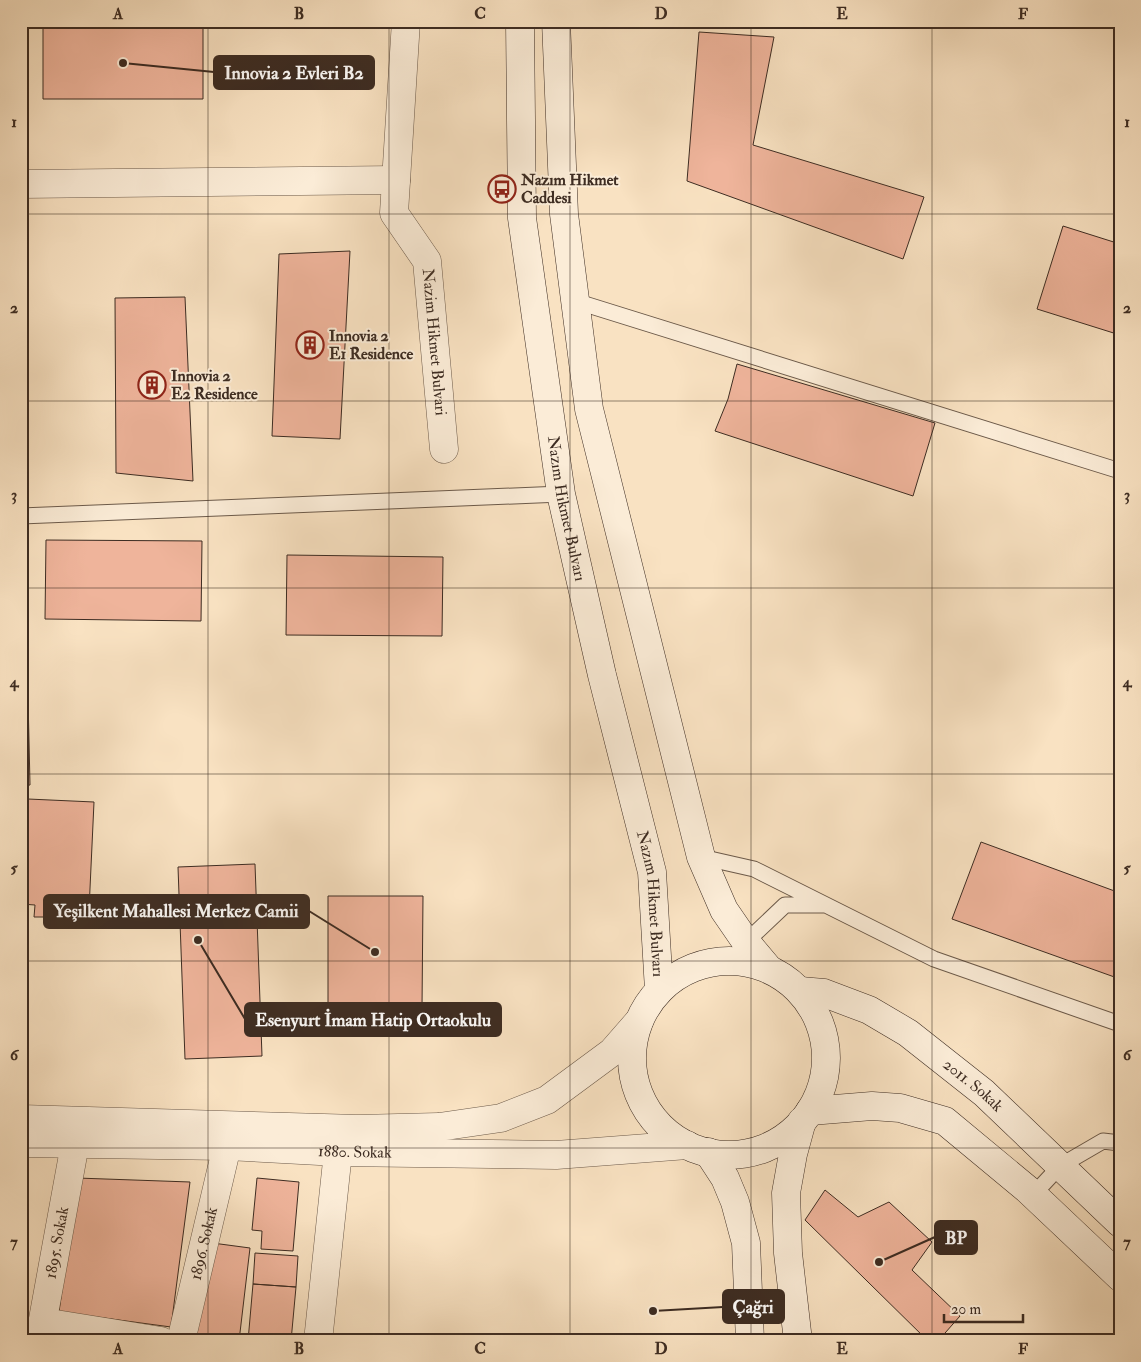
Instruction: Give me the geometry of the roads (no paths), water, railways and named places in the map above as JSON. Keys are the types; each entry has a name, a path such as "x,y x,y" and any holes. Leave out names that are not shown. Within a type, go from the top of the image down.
{"street":[{"name":"Nazım Hikmet Bulvarı","path":"520,21 522,218 561,494 602,675 652,872 660,990"},
{"path":"556,21 564,214 589,409 701,857 724,910 746,942 768,968"},
{"name":"Nazim Hikmet Bulvari","path":"406,28 394,213 427,261 444,449"},
{"path":"21,184 396,180"},
{"path":"750,1341 746,1243 735,1202 725,1178 697,1149 658,1124 646,1109 638,1093 632,1057 639,1021 648,1004 674,977 691,968 710,962 749,962 768,968 785,978 800,991 816,1014 825,1040 824,1077 819,1094 806,1116 793,1154 786,1193 789,1266 798,1341"},
{"name":"2011. Sokak","path":"800,991 824,993 862,1007 908,1033 984,1092 1120,1223"},
{"name":"1880. Sokak","path":"21,1118 358,1129 439,1127 501,1118 547,1100 612,1052 639,1021"},
{"path":"806,1116 872,1106 900,1108 945,1121 1033,1195 1120,1277"},
{"name":"1880. Sokak","path":"21,1143 227,1146 338,1152 556,1155 697,1149 726,1155 762,1149 791,1134 806,1116"},
{"name":"1895. Sokak","path":"41,1331 74,1144"},
{"name":"1896. Sokak","path":"181,1341 227,1146"},
{"path":"318,1341 338,1152"},
{"path":"41,1331 161,1341"}],"lane":[{"path":"575,301 1120,471"},
{"path":"21,516 561,494"},
{"path":"701,857 754,870 934,959 1120,1024"},
{"path":"746,942 784,905 827,905"},
{"path":"1033,1195 1060,1166 1104,1141 1120,1144"}],"place":[{"name":"Innovia 2 Evleri B2","path":"123,63"},
{"name":"Nazım Hikmet Caddesi","path":"502,189"},
{"name":"Innovia 2 E1 Residence","path":"310,345"},
{"name":"Innovia 2 E2 Residence","path":"152,385"},
{"name":"Esenyurt İmam Hatip Ortaokulu","path":"198,940"},
{"name":"Yeşilkent Mahallesi Merkez Camii","path":"375,952"},
{"name":"BP","path":"879,1262"},
{"name":"Çağri","path":"653,1311"}]}
